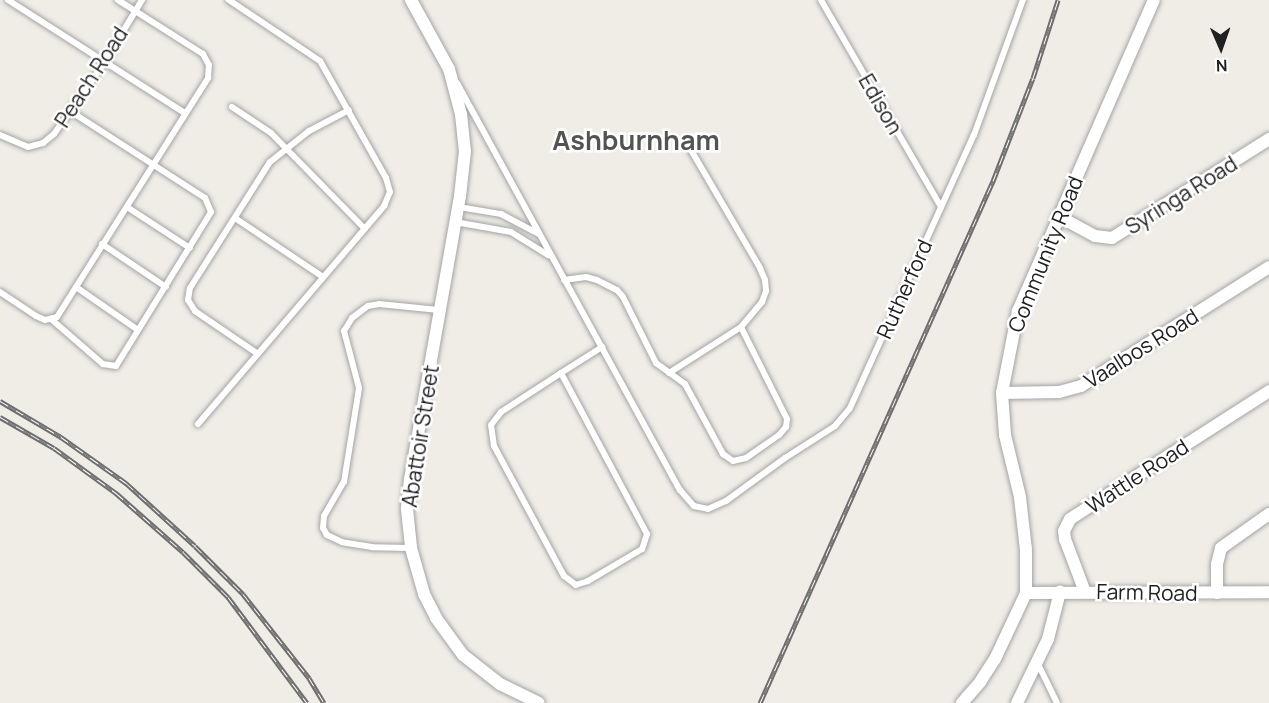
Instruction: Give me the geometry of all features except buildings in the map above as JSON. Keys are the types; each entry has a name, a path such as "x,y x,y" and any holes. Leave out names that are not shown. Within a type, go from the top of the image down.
{"street":[{"name":"Abattoir Street","path":"411,0 449,69 458,99 464,141 463,174 458,207 409,488 408,520 411,548 424,594 436,618 463,655 500,684 539,703"},
{"name":"Community Road","path":"1026,593 1026,549 1020,497 1005,435 1002,393 1018,310 1154,0"},
{"name":"Syringa Road","path":"1058,216 1095,236 1112,238 1269,139"},
{"name":"Vaalbos Road","path":"1002,393 1059,392 1081,386 1269,267"},
{"name":"Wattle Road","path":"1085,591 1065,539 1064,531 1070,519 1269,391"},
{"path":"1217,593 1217,564 1221,548 1269,514"},
{"path":"1017,703 1038,664 1055,618 1060,592"},
{"name":"Farm Road","path":"1026,593 1269,592"},
{"path":"962,703 980,682 995,658 1026,593"}],"lane":[{"path":"8,0 185,114"},
{"path":"51,320 57,317 208,78 207,60 203,54 118,0"},
{"name":"Peach Road","path":"0,135 22,146 35,146 54,134 104,63 142,0"},
{"path":"198,424 389,199 389,185 325,67 316,56 229,0"},
{"name":"Edison","path":"821,0 940,207"},
{"name":"Rutherford","path":"701,509 716,507 726,501 785,458 835,426 850,408 974,135 1023,0"},
{"name":"Abattoir Street","path":"449,69 505,166 551,257 680,490 694,506 701,509"},
{"path":"232,107 263,127 285,147 365,229"},
{"path":"258,354 195,311 188,300 190,288 264,169 285,147 349,110"},
{"path":"0,292 36,316 51,320 82,349 108,366 119,362 209,219 211,212 209,202 70,111"},
{"path":"669,373 741,327 762,302 766,291 765,280 690,148"},
{"path":"127,207 190,248"},
{"path":"458,207 501,214 515,219 540,234"},
{"path":"235,218 323,277"},
{"name":"Abattoir Street","path":"455,222 511,232 526,239 551,257"},
{"path":"102,244 165,287"},
{"path":"564,280 586,277 617,290 623,297 656,363 685,384 723,454 733,461 746,458 783,431 788,418 741,327"},
{"path":"76,287 138,330"},
{"path":"411,548 372,547 342,542 327,535 323,528 324,516 344,483 359,388 344,340 344,332 352,318 368,306 378,304 440,310"},
{"path":"561,373 647,534 642,549 588,581 576,585 564,576 494,446 490,433 494,418 501,411 602,347"},
{"path":"1038,664 1057,703"}],"railway":[{"path":"760,703 993,181 1033,78 1058,0"},
{"path":"0,401 61,437 126,483 195,546 243,594 309,678 324,703"},
{"path":"0,417 54,448 116,493 183,552 228,597 307,703"}],"district":[{"name":"Ashburnham","path":"636,140"}]}
